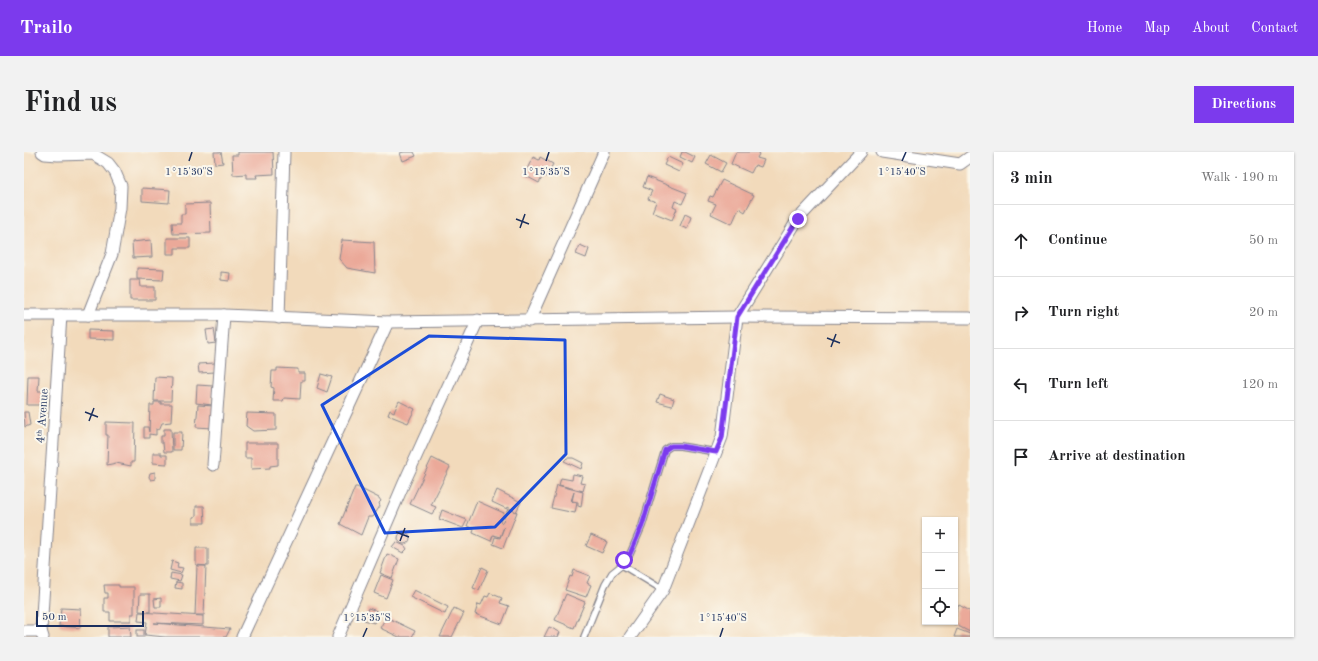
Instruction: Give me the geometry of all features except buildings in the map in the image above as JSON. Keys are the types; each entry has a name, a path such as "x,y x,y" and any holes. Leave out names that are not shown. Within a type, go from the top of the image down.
{"street":[{"path":"42,152 45,154 58,156 93,154 108,163 115,172 121,186 120,208 112,254 88,315"},
{"path":"279,318 284,152"},
{"path":"529,320 604,152"},
{"path":"630,637 663,590 722,438 737,317 798,219 861,152"},
{"path":"882,152 960,164 970,157"},
{"path":"24,315 224,316 388,322 737,317 970,318"},
{"name":"4ᵗʰ Avenue","path":"42,634 61,315"},
{"path":"213,465 224,316"},
{"path":"338,637 404,483 478,320"},
{"path":"242,637 388,322"},
{"path":"24,631 42,634"}],"lane":[{"path":"584,637 605,585 612,573 622,565 630,554 642,526 665,450 671,446 680,446 716,452"},
{"path":"622,565 663,590"}],"highlighted area":[{"path":"429,336 565,340 566,454 495,527 385,533 322,405"}],"route":[{"path":"624,560 630,554 637,540 665,450 671,446 680,446 716,452 722,438 737,317 798,219"}]}
